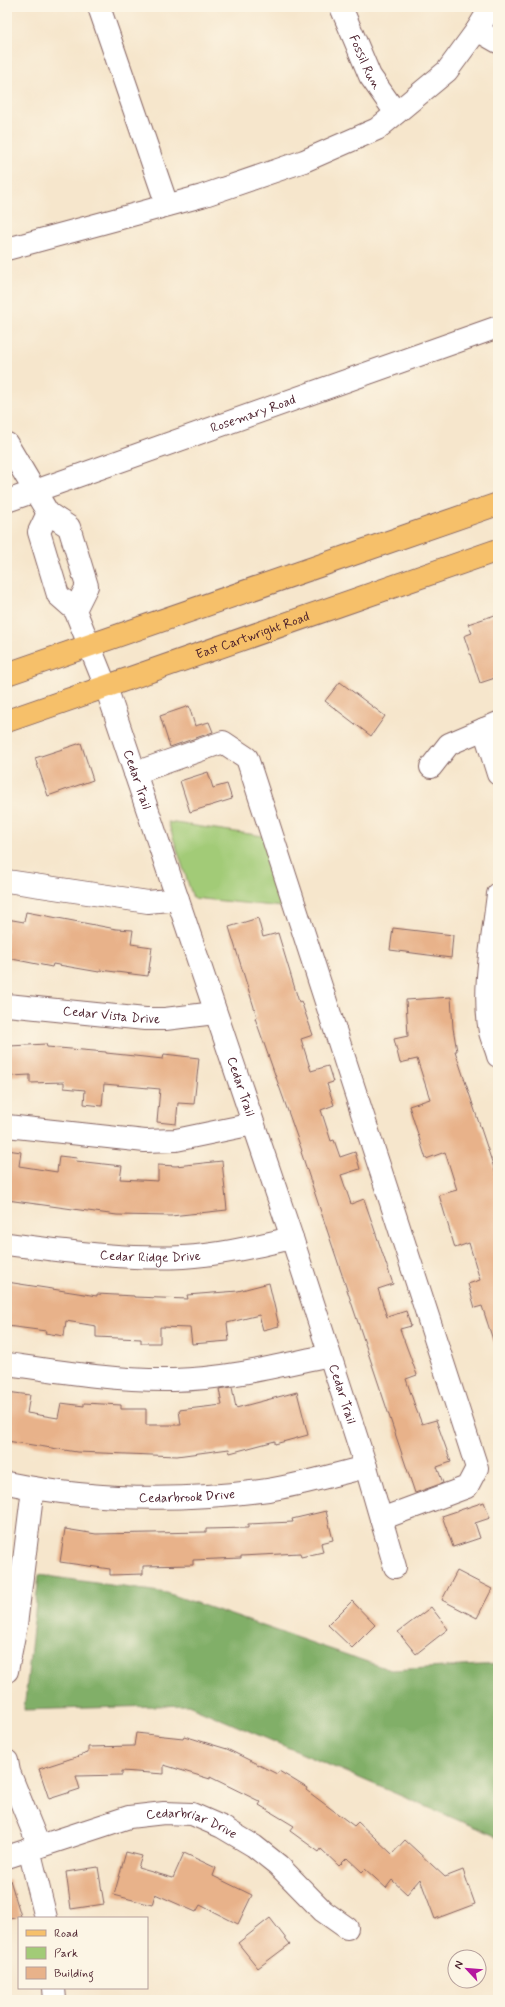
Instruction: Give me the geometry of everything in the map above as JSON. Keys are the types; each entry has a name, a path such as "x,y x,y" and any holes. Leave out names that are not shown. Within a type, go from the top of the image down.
{"main road":[{"path":"7,674 498,504"},
{"name":"East Cartwright Road","path":"7,721 498,550"}],"street":[{"path":"99,7 167,205"},
{"name":"Fossil Run","path":"341,7 370,76 396,113"},
{"path":"7,249 202,196 304,161 377,129 447,70 477,30 491,7"},
{"path":"477,30 498,42"},
{"name":"Rosemary Road","path":"7,501 498,327"},
{"path":"7,444 48,513 69,527 87,586 75,610"},
{"name":"Cedar Trail","path":"48,513 39,532 58,595 75,610 88,646 106,687 292,1238 366,1467 395,1567"},
{"path":"431,767 448,744 491,726 498,774"},
{"path":"135,773 223,742 247,758 250,765 476,1468 467,1487 381,1519"},
{"path":"7,881 148,902 178,899"},
{"path":"498,894 495,947 488,1003 490,1032 498,1056"},
{"name":"Cedar Vista Drive","path":"7,1005 145,1019 165,1019 215,1013"},
{"path":"7,1126 145,1141 176,1140 253,1124"},
{"name":"Cedar Ridge Drive","path":"7,1244 98,1255 141,1258 184,1257 224,1253 292,1238"},
{"path":"7,1364 97,1376 174,1380 232,1376 329,1355"},
{"name":"Cedarbrook Drive","path":"7,1482 33,1488 126,1498 195,1498 269,1490 366,1467"},
{"path":"7,1671 16,1625 33,1488"},
{"path":"7,1761 9,1772 34,1848 46,1917"},
{"name":"Cedarbriar Drive","path":"7,1857 129,1817 164,1812 192,1814 222,1826 254,1846 278,1865 323,1911 347,1928"},
{"path":"54,1989 55,2000"}],"green space":[{"path":"168,822 270,837 293,908 193,898"},
{"path":"39,1575 167,1593 391,1670 498,1664 498,1839 493,1835 188,1705 24,1710"}],"building":[{"path":"498,614 498,677 480,683 464,636 472,633 468,624"},
{"path":"340,682 385,716 371,736 325,701"},
{"path":"189,706 195,726 209,722 213,732 170,747 160,716"},
{"path":"81,743 93,780 48,796 35,758"},
{"path":"208,772 213,788 227,784 232,799 190,812 180,781"},
{"path":"26,912 116,929 133,930 131,944 152,947 148,976 100,970 99,972 53,964 52,967 7,958 7,919 24,922"},
{"path":"258,918 263,937 278,933 299,1002 301,1001 313,1035 301,1039 311,1071 328,1066 333,1082 327,1084 334,1105 321,1110 331,1141 334,1140 340,1157 355,1152 360,1169 341,1175 351,1204 364,1199 393,1284 378,1289 387,1317 406,1311 411,1326 400,1329 417,1375 406,1379 416,1409 422,1424 436,1420 451,1462 437,1467 443,1483 415,1493 301,1152 302,1151 255,1018 257,1017 229,927"},
{"path":"393,928 453,935 451,958 390,950"},
{"path":"451,997 453,1028 457,1051 455,1051 498,1180 498,1345 495,1346 482,1306 475,1308 468,1284 480,1280 469,1243 455,1248 439,1195 457,1190 445,1152 426,1159 409,1106 430,1099 417,1059 400,1063 394,1039 408,1036 406,1000"},
{"path":"46,1044 47,1047 163,1059 164,1054 199,1058 194,1104 178,1103 176,1124 157,1122 160,1089 104,1084 102,1106 84,1104 85,1090 64,1088 64,1082 30,1083 30,1075 11,1076 10,1046"},
{"path":"7,1150 21,1152 19,1166 57,1172 59,1156 77,1158 76,1161 122,1166 120,1179 158,1181 158,1165 176,1166 222,1161 227,1210 171,1216 117,1215 7,1200"},
{"path":"7,1282 97,1296 97,1294 188,1299 187,1295 238,1291 269,1283 279,1326 263,1330 259,1315 227,1323 229,1341 192,1344 190,1328 160,1327 160,1343 141,1343 141,1339 96,1337 96,1326 66,1321 64,1336 45,1333 46,1331 7,1326"},
{"path":"232,1387 236,1408 297,1392 308,1435 275,1444 275,1441 230,1453 229,1449 177,1456 77,1452 7,1441 7,1392 30,1395 27,1413 58,1418 61,1403 84,1406 84,1403 121,1405 121,1409 146,1409 146,1425 181,1425 179,1410 222,1405 219,1389"},
{"path":"484,1502 490,1518 475,1523 480,1538 453,1547 442,1516"},
{"path":"326,1511 333,1540 321,1543 323,1552 301,1557 300,1553 193,1560 193,1565 143,1566 143,1574 110,1575 110,1569 60,1562 65,1529 96,1534 206,1532 206,1529 248,1528 248,1524 293,1522 292,1519"},
{"path":"457,1571 492,1589 477,1618 442,1600"},
{"path":"352,1601 375,1625 352,1648 328,1625"},
{"path":"431,1607 448,1629 416,1654 398,1632"},
{"path":"136,1733 183,1738 184,1736 227,1749 277,1774 279,1771 307,1788 306,1790 354,1826 358,1822 392,1854 405,1840 445,1877 463,1870 475,1904 435,1919 420,1879 407,1894 392,1880 386,1888 365,1869 362,1872 347,1858 339,1866 321,1849 319,1852 290,1831 294,1826 259,1805 261,1802 210,1777 210,1779 164,1765 164,1774 122,1771 122,1775 76,1776 80,1789 49,1799 39,1769 88,1753 88,1747 134,1746"},
{"path":"126,1852 142,1856 138,1868 173,1878 184,1853 216,1868 213,1876 252,1895 238,1924 200,1905 196,1912 155,1894 152,1905 114,1895"},
{"path":"98,1867 104,1904 71,1909 66,1872"},
{"path":"7,1880 10,1880 21,1916 7,1920"},
{"path":"270,1918 290,1944 258,1968 238,1943"}]}
